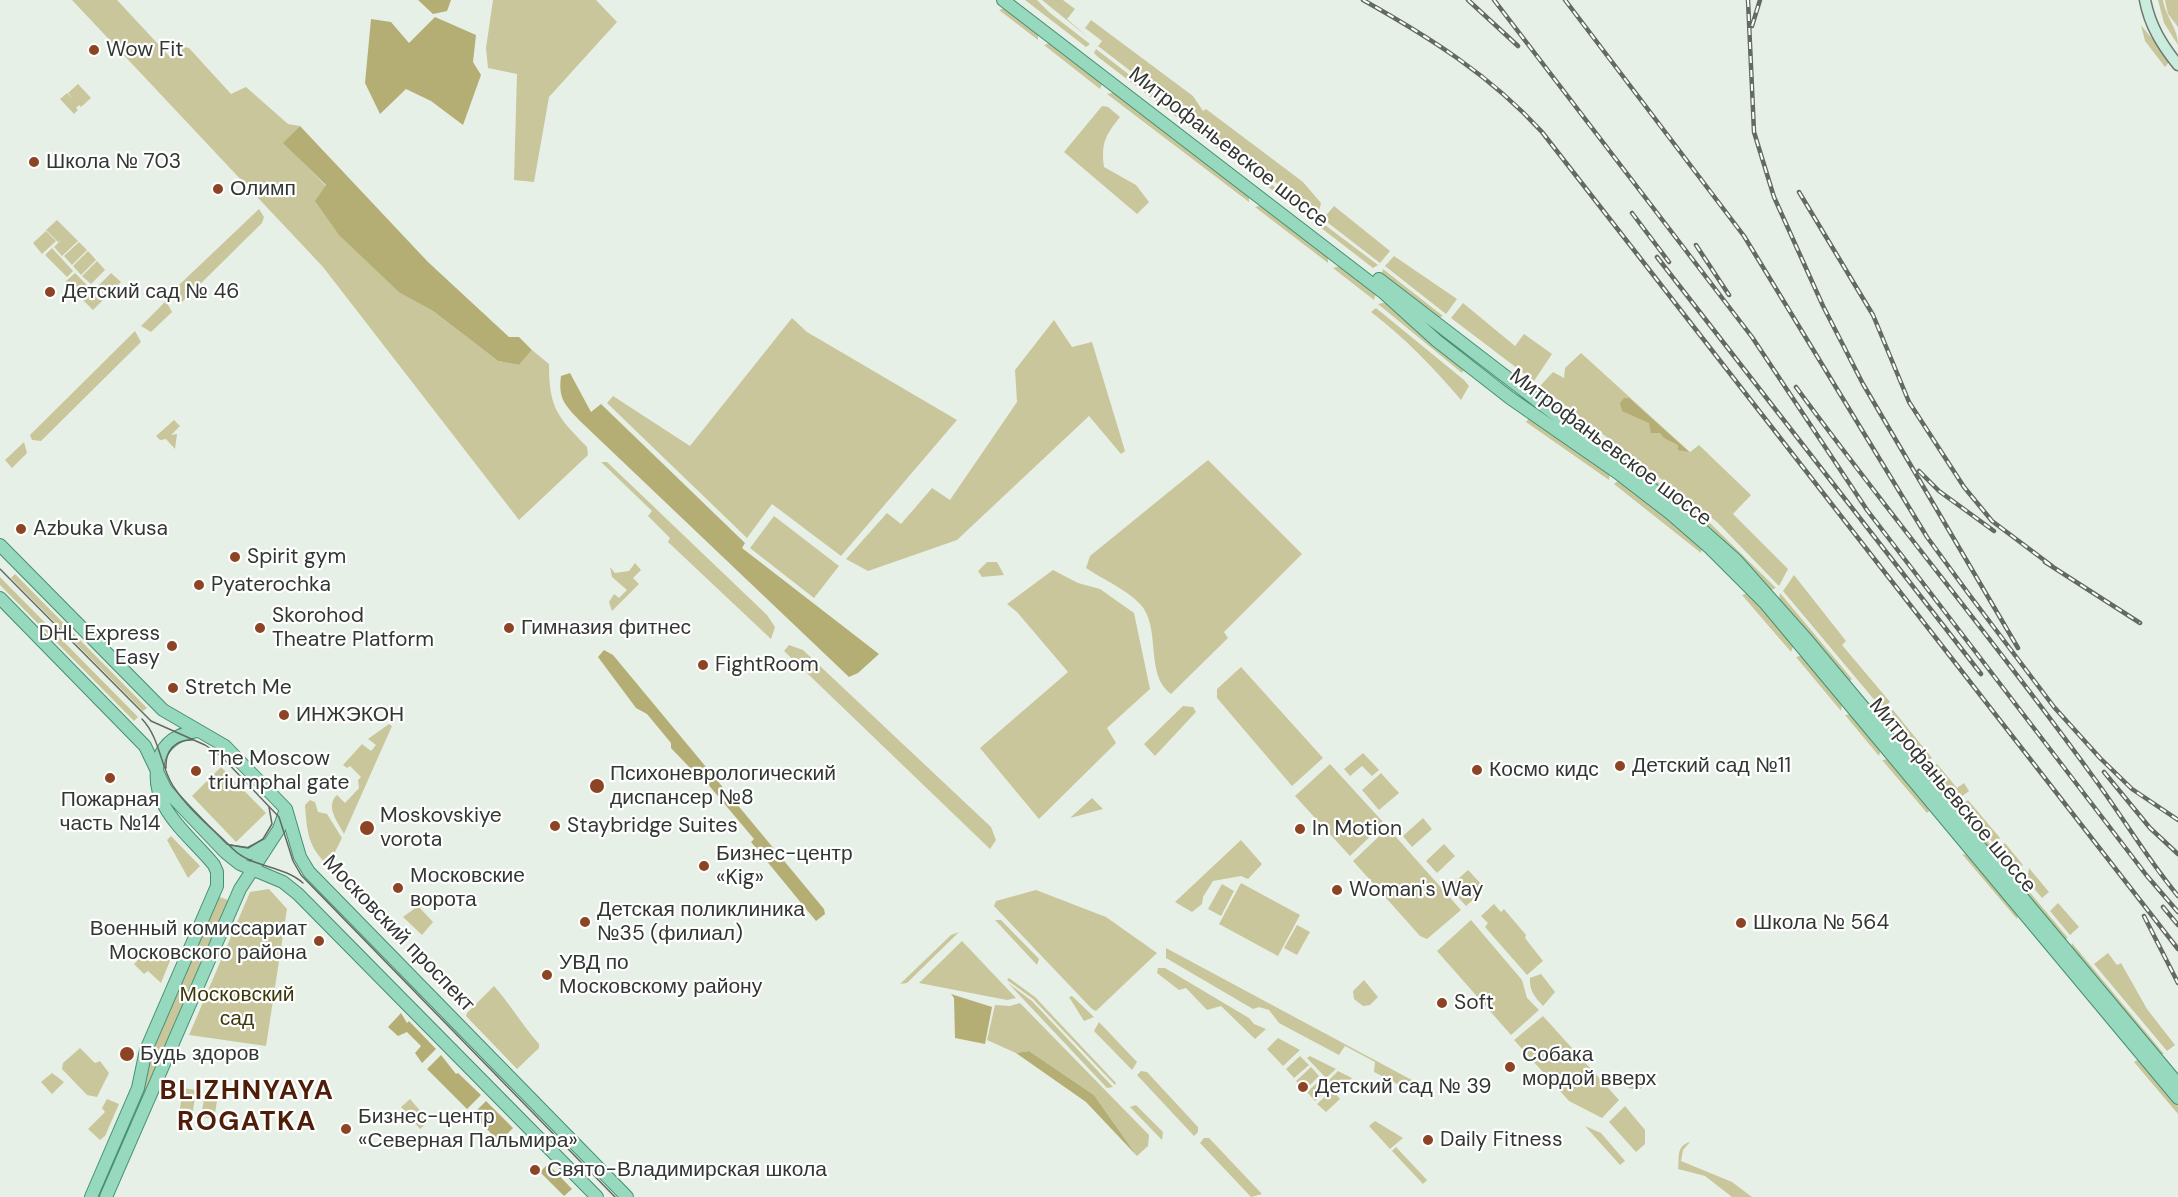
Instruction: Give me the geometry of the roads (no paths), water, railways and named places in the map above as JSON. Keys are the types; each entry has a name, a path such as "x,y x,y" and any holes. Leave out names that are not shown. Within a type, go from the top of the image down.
{"main road":[{"name":"Митрофаньевское шоссе","path":"1003,0 1384,293 1437,341 1510,398 1618,473 1710,548 1765,603 2178,1098"},
{"name":"Митрофаньевское шоссе","path":"1017,0 1616,460 1717,542 1808,641 2178,1084"},
{"path":"2145,0 2150,21 2157,35 2178,65"},
{"name":"Московский проспект","path":"0,545 163,710 228,750 286,809 300,857 309,872 627,1197"},
{"name":"Московский проспект","path":"0,598 145,746 157,777 172,798 219,846 235,860 283,882 298,894 597,1197"},
{"path":"91,1197 138,1088 146,1050 217,886 217,872 214,865 180,829 160,800 157,777 160,756 168,742 180,735 198,731"},
{"path":"106,1197 238,892 272,840 286,809"},
{"path":"219,846 227,852 241,855 256,851 272,840"}],"tram line":[{"path":"0,569 151,721 205,745 220,755 279,817 293,861 301,875 615,1197"},
{"path":"142,719 153,735 173,786 194,811 241,855 295,877 303,883"},
{"path":"166,768 167,756 172,747 181,742 193,740"},
{"path":"230,845 248,848 263,839 272,824 269,807"}],"railway":[{"path":"1363,0 1458,58 1522,111 1542,132 2178,949"},
{"path":"1468,0 1518,46"},
{"path":"1494,0 1752,337 1867,510 2147,876 2178,912"},
{"path":"1565,0 1744,236 1927,537 1968,593 2054,707 2100,758 2132,789 2178,820"},
{"path":"1748,0 1754,132 1774,197 1823,306 1863,384 2018,648"},
{"path":"1752,26 1760,0"},
{"path":"1799,192 1873,315 1909,402 1964,487 1992,521 2052,566"},
{"path":"1632,213 1669,262"},
{"path":"1696,245 1729,295"},
{"path":"1657,257 1981,674"},
{"path":"1796,387 2055,725 2178,896"},
{"path":"1919,471 1939,491 1994,531"},
{"path":"2045,562 2140,623"},
{"path":"2104,772 2150,828 2178,854"},
{"path":"2163,907 2178,925"},
{"path":"2144,916 2178,983"}],"place":[{"name":"Wow Fit","path":"94,50"},
{"name":"Школа № 703","path":"34,162"},
{"name":"Олимп","path":"218,189"},
{"name":"Детский сад № 46","path":"50,292"},
{"name":"Azbuka Vkusa","path":"21,529"},
{"name":"Spirit gym","path":"235,557"},
{"name":"Pyaterochka","path":"199,585"},
{"name":"Skorohod Theatre Platform","path":"260,628"},
{"name":"Гимназия фитнес","path":"509,628"},
{"name":"DHL Express Easy","path":"172,646"},
{"name":"FightRoom","path":"703,665"},
{"name":"Stretch Me","path":"173,688"},
{"name":"ИНЖЭКОН","path":"284,715"},
{"name":"Детский сад №11","path":"1620,766"},
{"name":"Космо кидс","path":"1477,770"},
{"name":"The Moscow triumphal gate","path":"196,771"},
{"name":"Пожарная часть №14","path":"110,778"},
{"name":"Психоневрологический диспансер №8","path":"597,786"},
{"name":"Staybridge Suites","path":"555,826"},
{"name":"Moskovskiye vorota","path":"367,828"},
{"name":"In Motion","path":"1300,829"},
{"name":"Бизнес-центр «Kig»","path":"704,866"},
{"name":"Московские ворота","path":"398,888"},
{"name":"Woman's Way","path":"1337,890"},
{"name":"Детская поликлиника №35 (филиал)","path":"585,922"},
{"name":"Школа № 564","path":"1741,923"},
{"name":"Военный комиссариат Московского района","path":"319,941"},
{"name":"УВД по Московскому району","path":"547,975"},
{"name":"Soft","path":"1442,1003"},
{"name":"Будь здоров","path":"127,1054"},
{"name":"Собака мордой вверх","path":"1510,1067"},
{"name":"Детский сад № 39","path":"1303,1087"},
{"name":"Бизнес-центр «Северная Пальмира»","path":"346,1129"},
{"name":"Daily Fitness","path":"1428,1140"},
{"name":"Свято-Владимирская школа","path":"535,1170"}],"district":[{"name":"BLIZHNYAYA ROGATKA","path":"247,1108"}],"park label":[{"name":"Московский сад","path":"237,1007"}]}
